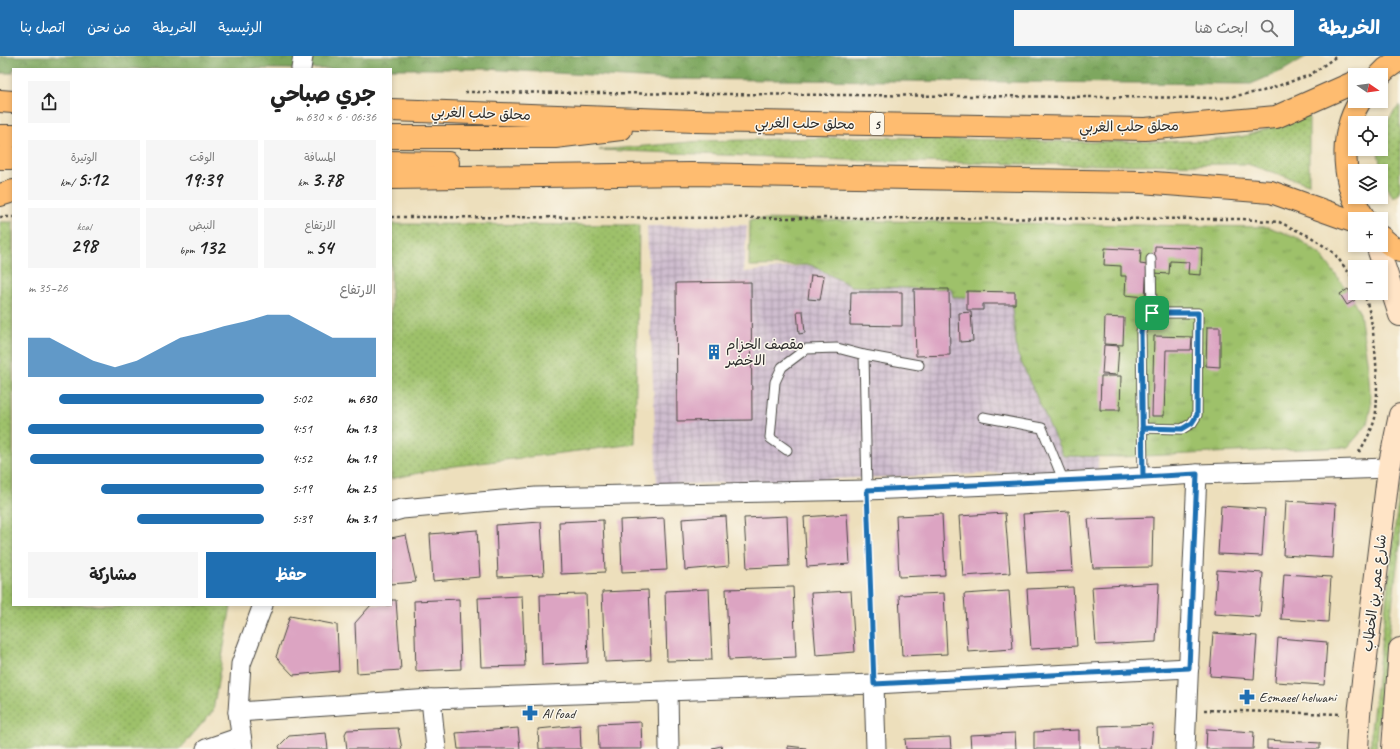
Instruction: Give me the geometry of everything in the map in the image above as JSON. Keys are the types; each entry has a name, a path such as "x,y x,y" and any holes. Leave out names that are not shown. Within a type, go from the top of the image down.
{"highway":[{"name":"محلق حلب الغربي","path":"392,110 694,121 1145,129 1276,117 1348,85"},
{"path":"0,102 12,102"},
{"path":"1357,108 1350,124 1346,146 1346,168 1351,190 1360,212"},
{"path":"392,137 555,137 694,121"},
{"path":"0,136 12,136"},
{"path":"0,158 12,158"},
{"path":"392,162 551,164 691,174"},
{"path":"392,178 691,174 1141,182 1271,192 1348,220"},
{"path":"0,184 12,184"},
{"path":"0,195 12,191"},
{"path":"1388,243 1400,251"}],"street":[{"path":"301,68 303,56"},
{"path":"1379,252 1400,315"},
{"name":"شارع عمر بن الخطاب","path":"1357,749 1359,714 1389,468 1400,415"},
{"path":"392,512 402,509 536,497 867,490 1064,482 1197,474 1389,468"},
{"path":"1185,749 1197,474"},
{"path":"206,749 242,743 238,712 242,664 263,606"},
{"path":"1393,749 1400,649"},
{"path":"238,712 431,699 874,684 1189,668"},
{"path":"874,684 876,749"},
{"path":"668,691 669,749"},
{"path":"431,699 436,749"}],"lane":[{"path":"1151,259 1152,313"},
{"path":"1142,428 1182,429 1192,423 1197,415 1198,313 1146,313 1141,332 1142,428 1143,477"},
{"path":"787,450 770,438 775,382 782,366 806,349 837,348 864,355 919,365"},
{"path":"864,355 867,490"},
{"path":"983,417 1042,428 1064,482"}],"path":[{"path":"462,92 1223,98 1263,91 1310,75 1337,56"},
{"path":"0,217 12,217"},
{"path":"392,217 1243,219 1279,222 1311,237 1334,253 1348,272"},
{"path":"1349,469 1366,440 1374,418 1378,388 1367,300"},
{"path":"867,490 874,684"},
{"path":"1187,709 1359,714"}],"shaded area":[{"path":"747,225 744,272 811,265 851,286 915,289 1020,286 1103,235 1098,470 657,485 647,226"}],"green space":[{"path":"0,56 1307,56 1284,70 1251,84 659,79 486,69 392,68 12,68 12,73 0,73"},
{"path":"1400,105 1400,193 1393,198 1388,189 1388,164 1380,164 1379,156 1388,156 1388,122"},
{"path":"1309,115 1309,184 1247,164 1079,165 872,161 599,150 702,141 867,137 1087,142 1207,141 1245,136"},
{"path":"750,219 1268,227 1296,237 1322,256 1348,293 1348,300 1352,300 1360,313 1368,367 1371,405 1367,425 1348,447 1121,457 1063,456 1017,353 1011,298 953,297 951,288 915,289 851,286 811,265 749,266"},
{"path":"0,222 12,222 12,606 231,606 213,711 180,749 0,749"},
{"path":"392,224 639,225 635,444 447,467 392,479"},
{"path":"1400,485 1400,542 1376,749 1371,749 1371,730"}],"building":[{"path":"1155,246 1202,248 1201,275 1188,274 1189,262 1170,261 1169,274 1154,273"},
{"path":"1105,248 1141,250 1140,264 1147,265 1145,297 1125,295 1126,276 1121,276 1121,266 1104,265"},
{"path":"811,275 824,276 820,300 808,299"},
{"name":"مقصف الحزام الاخضر","path":"751,282 752,420 677,421 676,283"},
{"path":"914,289 949,289 950,355 916,356"},
{"path":"1348,289 1348,300 1355,300 1347,305 1340,294"},
{"path":"967,291 1015,292 1015,304 983,304 983,310 967,310"},
{"path":"851,292 902,292 902,326 850,325"},
{"path":"797,311 803,311 805,333 799,334"},
{"path":"971,312 973,341 960,342 959,313"},
{"path":"1105,317 1124,318 1123,345 1104,344"},
{"path":"1207,327 1220,327 1220,367 1206,366"},
{"path":"1154,336 1192,337 1191,350 1166,350 1164,416 1152,416"},
{"path":"1104,345 1119,346 1117,375 1102,374"},
{"path":"1101,376 1121,376 1120,410 1100,410"},
{"path":"1286,501 1336,504 1333,558 1283,555"},
{"path":"1221,506 1265,509 1262,556 1218,554"},
{"path":"1069,511 1073,571 1027,573 1023,514"},
{"path":"1005,513 1010,573 963,576 959,516"},
{"path":"847,514 850,564 807,567 804,517"},
{"path":"942,514 945,575 899,577 896,516"},
{"path":"726,516 729,566 685,570 682,519"},
{"path":"787,516 789,566 747,568 744,518"},
{"path":"1153,517 1152,567 1093,568 1088,519"},
{"path":"664,518 667,570 622,572 620,520"},
{"path":"603,520 605,572 561,574 559,522"},
{"path":"541,522 544,575 498,577 496,525"},
{"path":"477,530 480,577 433,581 430,534"},
{"path":"406,535 416,582 392,584 392,538"},
{"path":"1217,570 1263,573 1260,617 1214,614"},
{"path":"1284,574 1331,577 1328,622 1281,619"},
{"path":"1159,583 1156,642 1096,645 1092,587"},
{"path":"793,587 796,657 729,660 726,589"},
{"path":"1073,587 1077,646 1031,649 1027,589"},
{"path":"709,589 712,660 667,661 665,591"},
{"path":"648,590 651,660 605,662 602,592"},
{"path":"851,591 855,652 816,655 811,593"},
{"path":"1009,591 1013,649 968,652 964,594"},
{"path":"944,593 947,654 902,656 899,595"},
{"path":"586,594 588,663 542,665 540,595"},
{"path":"522,596 525,666 481,667 478,598"},
{"path":"459,599 461,669 416,671 414,601"},
{"path":"392,600 396,600 401,670 357,673 355,623 370,606 392,606"},
{"path":"290,616 337,625 339,671 293,675 276,657"},
{"path":"1213,633 1257,636 1254,679 1210,676"},
{"path":"1278,638 1327,642 1324,685 1275,682"},
{"path":"641,722 642,749 599,749 598,724"},
{"path":"1153,724 1151,749 1100,749 1099,726"},
{"path":"580,725 581,749 539,749 538,729"},
{"path":"398,728 402,749 347,749 345,734 347,730"},
{"path":"518,728 520,749 458,749 456,733"},
{"path":"1207,729 1254,732 1253,749 1206,749"},
{"path":"1079,730 1079,749 1034,749 1034,732"},
{"path":"326,733 328,749 280,749 279,746 289,736"},
{"path":"1015,733 1016,749 971,749 970,735"},
{"path":"950,737 951,749 906,749 905,739"},
{"path":"1267,740 1320,743 1320,749 1267,749"},
{"path":"721,746 722,749 712,749 712,748"},
{"path":"788,746 806,748 806,749 788,749"}],"place":[{"name":"مقصف الحزام الاخضر","path":"714,352"},
{"name":"Esmaeel helwani","path":"1247,697"},
{"name":"Al foad","path":"530,713"}],"route":[{"path":"1152,313 1146,313 1141,332 1143,477 1064,482 867,490 874,684 1189,668 1197,474 1143,477 1142,428 1182,429 1192,423 1197,415 1198,313 1152,313"}]}
